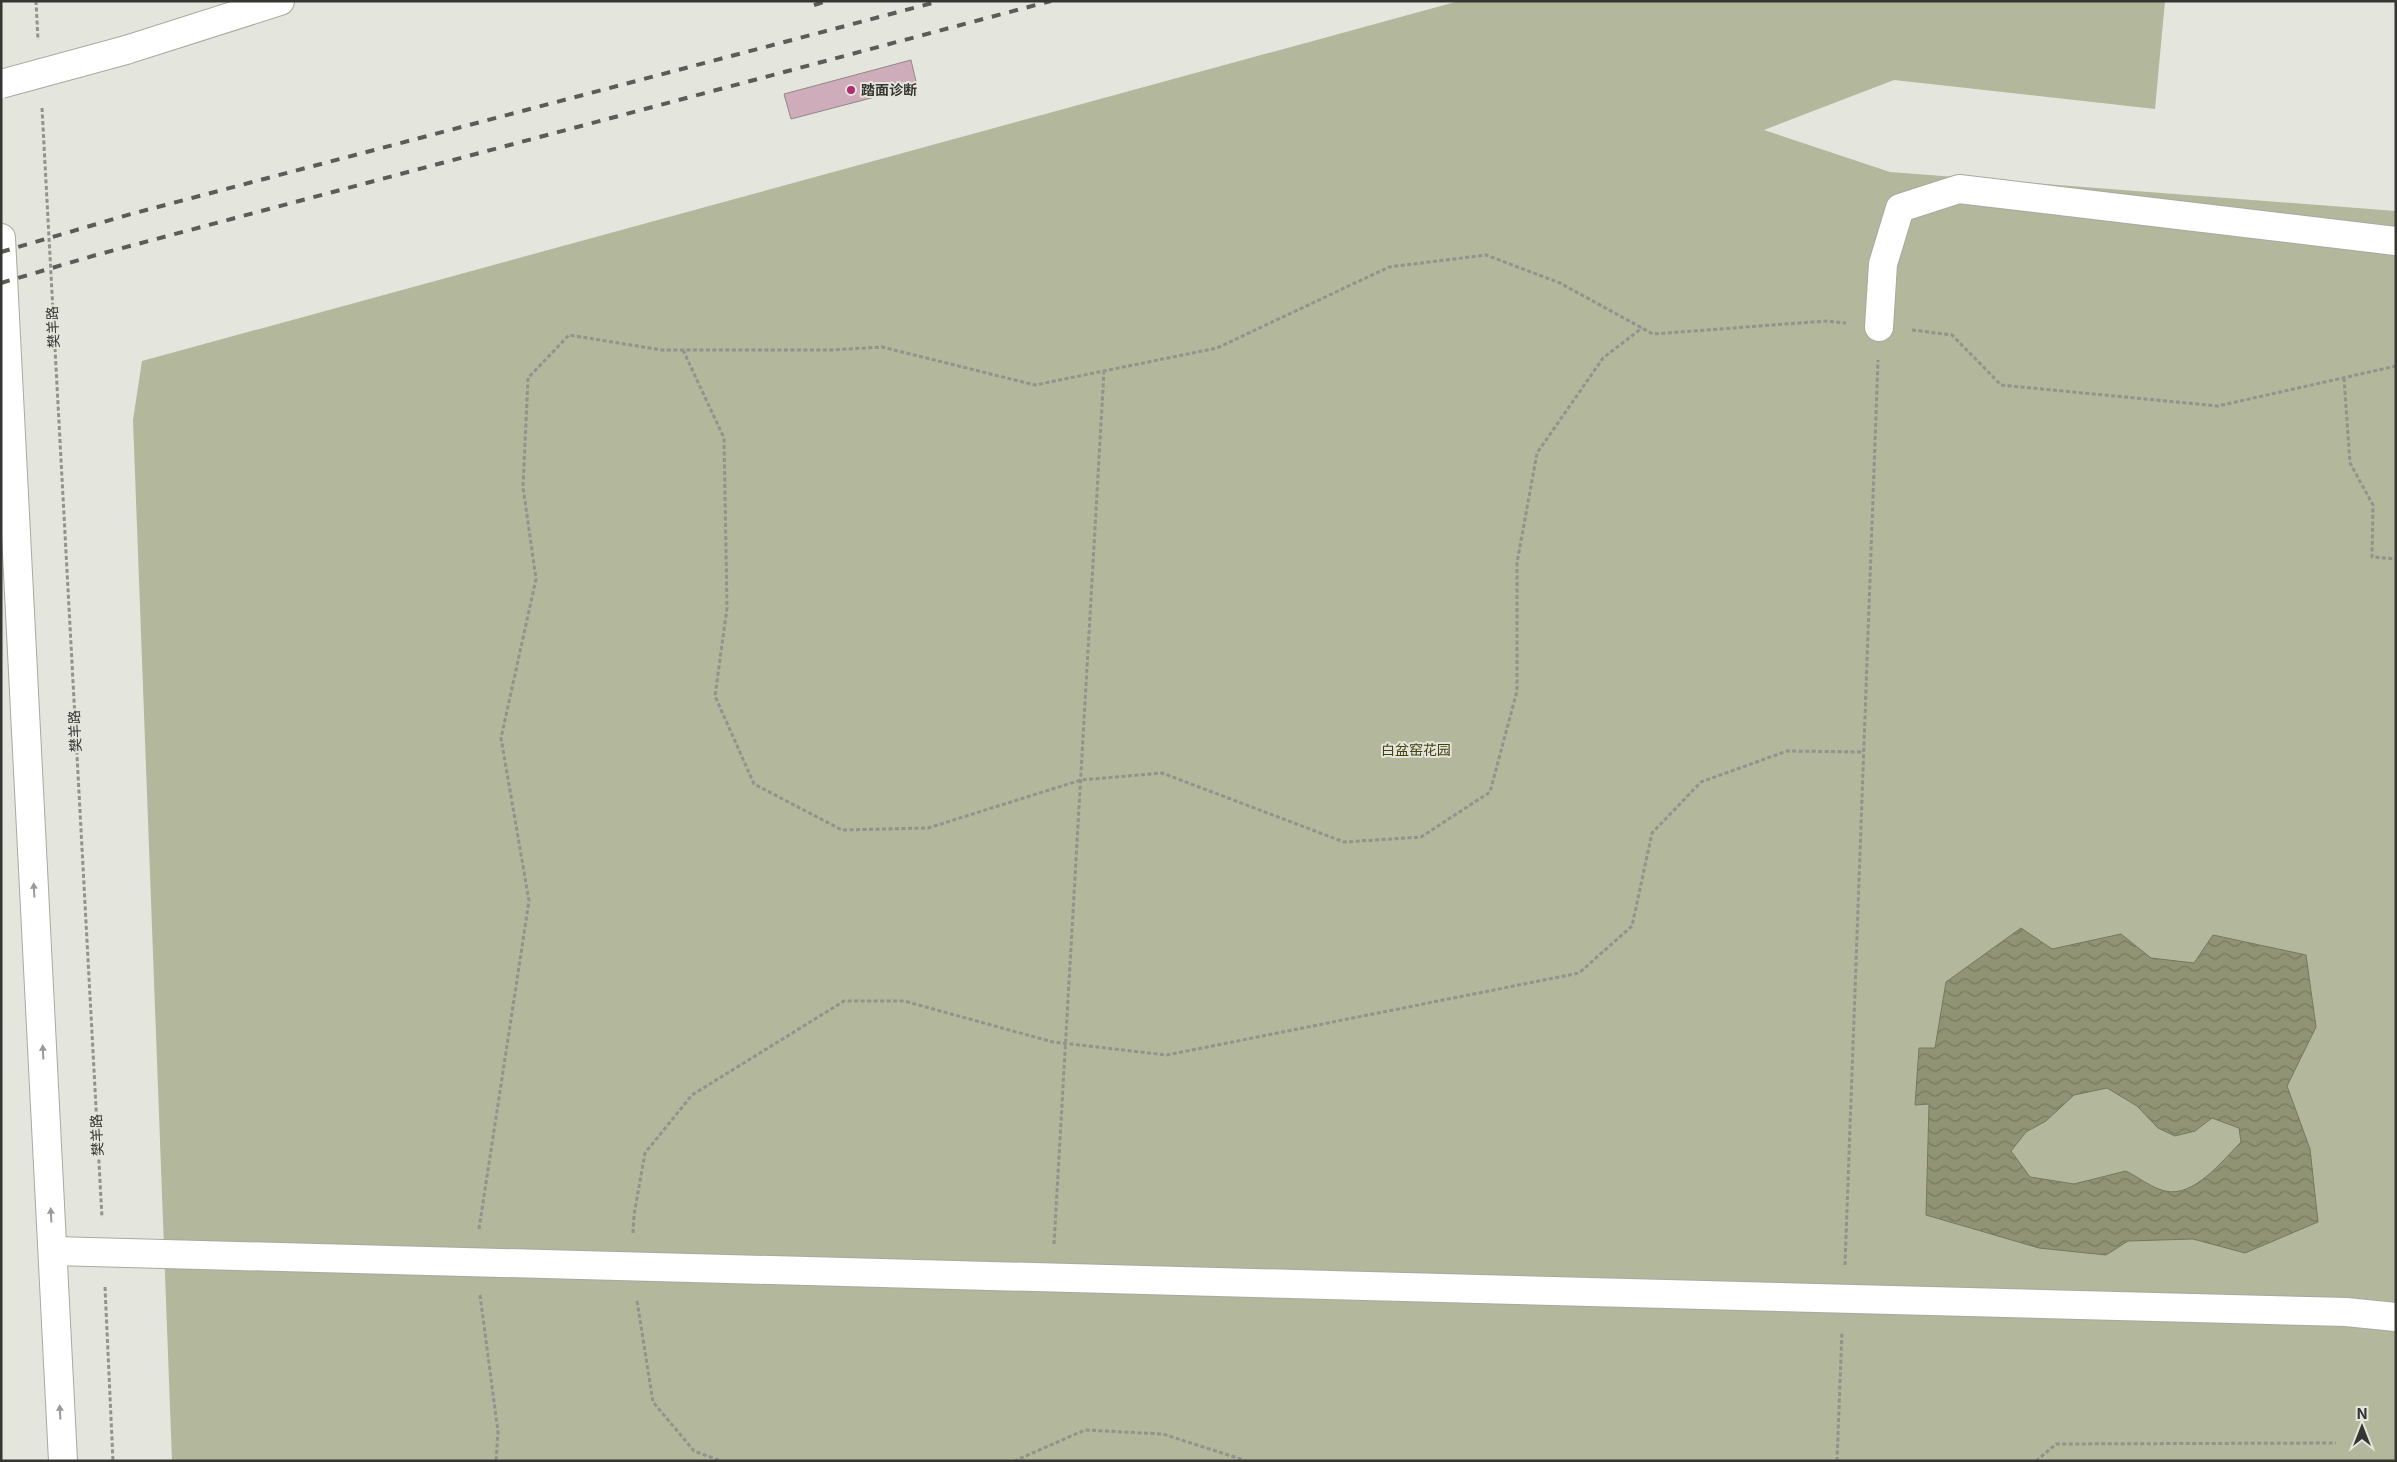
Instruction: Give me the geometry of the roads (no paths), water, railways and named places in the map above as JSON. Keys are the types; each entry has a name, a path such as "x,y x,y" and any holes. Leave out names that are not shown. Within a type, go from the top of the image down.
{"main road":[{"path":"1,84 126,50 280,1"},
{"path":"1879,327 1883,264 1900,208 1959,189 2396,241"},
{"path":"1,238 62,1461"},
{"path":"53,1251 2346,1312 2396,1317"}],"water":[{"path":"2021,928 2052,949 2121,934 2151,958 2194,963 2213,935 2306,955 2316,1027 2287,1086 2310,1149 2318,1222 2245,1253 2193,1239 2128,1241 2106,1255 2039,1248 1926,1215 1929,1104 1915,1105 1919,1048 1935,1048 1946,982","holes":["2107,1088 2137,1106 2158,1128 2175,1136 2195,1131 2212,1118 2239,1128 2241,1142 2207,1176 2187,1189 2176,1192 2160,1190 2126,1171 2074,1184 2030,1177 2011,1151 2026,1132 2046,1121 2074,1095"]}],"railway":[{"path":"814,5 827,1"},
{"path":"1,252 131,214 940,1"},
{"path":"1,283 96,255 1051,1"}],"place":[{"name":"踏面诊断","path":"851,90"}],"park label":[{"name":"白盆窑花园","path":"1416,750"}]}
